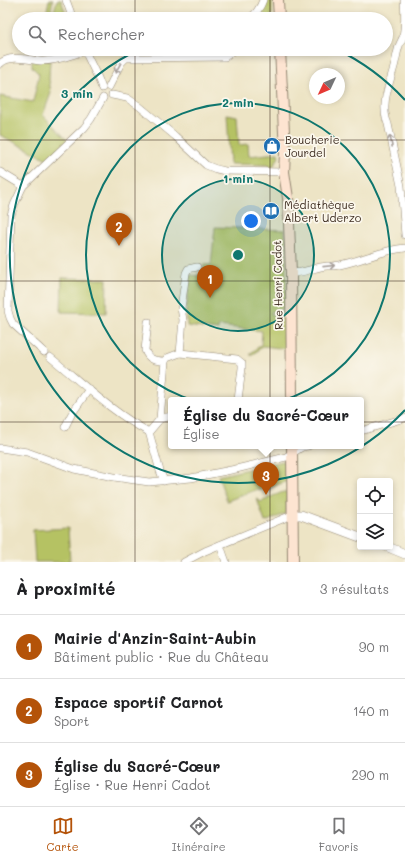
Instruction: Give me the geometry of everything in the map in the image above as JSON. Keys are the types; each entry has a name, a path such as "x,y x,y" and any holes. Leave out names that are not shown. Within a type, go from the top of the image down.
{"main road":[{"path":"278,0 279,12"},
{"name":"Rue Henri Cadot","path":"280,56 285,153 284,172 288,198 291,273 292,397"},
{"path":"292,450 293,562"}],"street":[{"path":"66,0 70,12"},
{"path":"255,12 262,4 263,0"},
{"path":"404,0 405,11 403,38 389,83 384,110 401,186 405,235"},
{"path":"0,64 1,62 11,58 43,61 68,56"},
{"path":"88,56 98,78 105,88 112,90 112,95"},
{"path":"103,98 100,94 126,58 224,58 226,56"},
{"path":"103,98 108,98 112,95 127,98 139,106 211,168 226,171 284,172"},
{"path":"103,98 84,128 22,186 16,199 11,215 8,311 13,324 47,354 120,414 149,432 164,481"},
{"path":"0,172 22,186"},
{"path":"291,273 299,273 333,266 360,260 383,252 405,248"},
{"path":"180,353 183,320 181,308 186,273 188,269 197,267"},
{"path":"148,322 145,350 146,354 155,360 164,362"},
{"path":"149,432 160,418 164,362 167,358 180,353 237,359 242,363 238,397"},
{"path":"65,427 88,389"},
{"path":"160,418 168,417"},
{"path":"364,430 405,418"},
{"path":"0,448 27,452 74,469 149,482 191,478 236,469 286,457 292,450"},
{"path":"184,562 205,551 292,515 301,515 357,536"},
{"path":"220,545 226,562"},
{"path":"393,549 405,554"}],"green space":[{"path":"49,0 53,0 51,10 54,11 57,0 61,0 65,12 47,12"},
{"path":"266,0 272,0 272,12 262,12"},
{"path":"32,60 50,60 49,79 51,93 43,115 69,142 48,161 45,158 0,135 0,96 33,102 39,74 32,67"},
{"path":"227,114 237,116 239,145 248,144 249,156 278,153 279,157 273,167 270,167 269,165 230,164"},
{"path":"215,227 285,230 287,309 276,310 270,313 277,317 287,317 287,349 263,346 251,356 251,353 261,345 262,331 219,326 218,330 187,326 186,312 190,275 203,276 204,264 211,265"},
{"path":"62,278 107,279 106,313 61,312"},
{"path":"283,461 287,464 287,481 268,489 265,488 259,491 258,489 227,501 218,476"},
{"path":"283,492 287,492 287,510 285,514 265,522 257,499 260,502"},
{"path":"68,528 70,562 35,562 33,530"}],"place":[{"name":"Boucherie Jourdel","path":"272,146"},
{"name":"Médiathèque Albert Uderzo","path":"271,211"},
{"name":"Espace sportif Carnot","path":"119,246"},
{"name":"Mairie d'Anzin-Saint-Aubin","path":"210,298"},
{"name":"Église du Sacré-Cœur","path":"266,495"}]}
